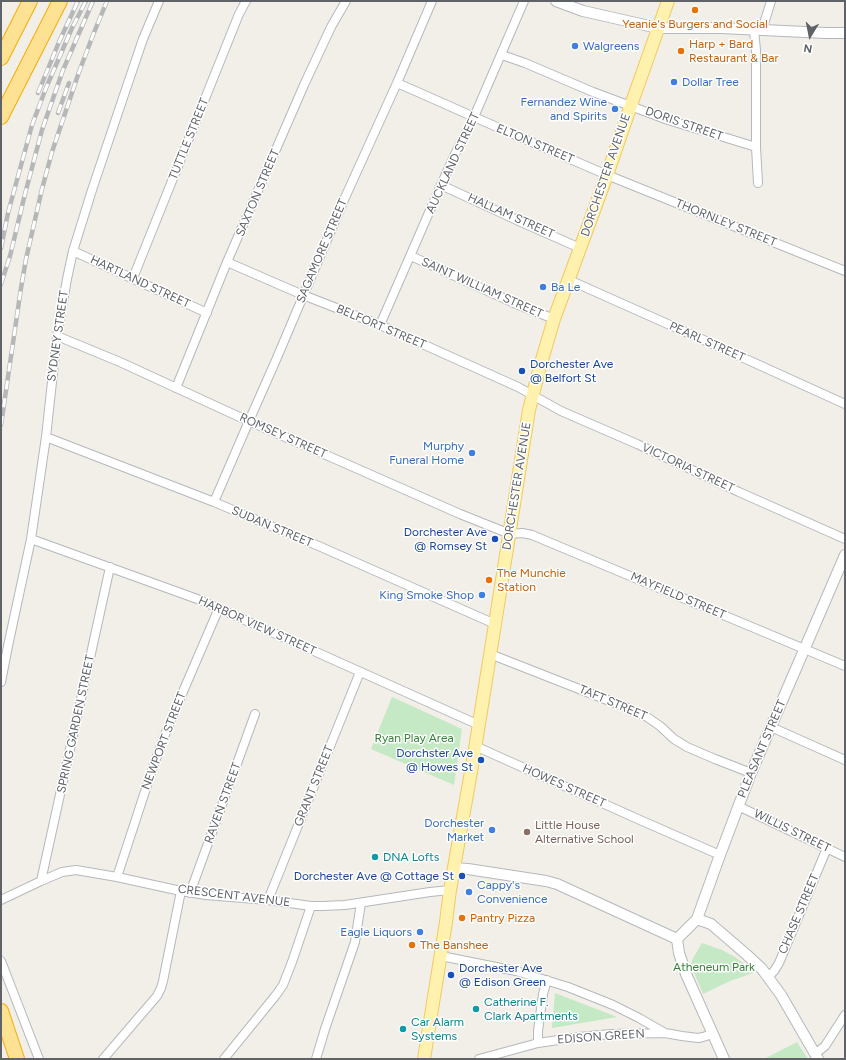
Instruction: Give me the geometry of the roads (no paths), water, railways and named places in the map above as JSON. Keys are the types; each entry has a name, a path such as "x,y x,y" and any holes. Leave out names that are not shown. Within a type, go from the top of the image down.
{"highway":[{"path":"1,58 30,1"},
{"path":"1,117 60,1"},
{"path":"1,1011 17,1059"}],"main road":[{"name":"DORCHESTER AVENUE","path":"424,1059 450,890 479,725 532,395 554,319 607,175 668,1"}],"street":[{"name":"SYDNEY STREET","path":"1,682 31,538 46,438 57,336 73,251 94,183 143,39 159,1"},
{"name":"TUTTLE STREET","path":"133,278 239,14 246,1"},
{"name":"SAXTON STREET","path":"176,388 304,84 331,27 346,1"},
{"name":"SAGAMORE STREET","path":"214,502 364,154 397,83 432,1"},
{"name":"AUCKLAND STREET","path":"380,325 441,185 474,118 502,55 524,1"},
{"path":"556,1 583,11 658,28 721,28 845,33"},
{"path":"758,183 756,147 756,50 758,30 771,1"},
{"name":"DORIS STREET","path":"502,55 525,63 593,92 668,120 756,147"},
{"name":"ELTON STREET","path":"397,83 607,175"},
{"name":"THORNLEY STREET","path":"607,175 845,271"},
{"name":"HALLAM STREET","path":"441,185 580,248"},
{"name":"HARTLAND STREET","path":"73,251 207,313"},
{"name":"SAINT WILLIAM STREET","path":"411,256 514,303 554,319"},
{"name":"BELFORT STREET","path":"228,262 303,295 380,325 488,373 532,395"},
{"name":"PEARL STREET","path":"569,280 845,404"},
{"name":"ROMSEY STREET","path":"57,336 120,362 249,421 460,514 510,534"},
{"name":"VICTORIA STREET","path":"532,395 561,411 845,539"},
{"name":"SUDAN STREET","path":"46,438 214,502 321,547 495,624"},
{"name":"MAYFIELD STREET","path":"510,534 522,533 532,535 845,666"},
{"name":"HARBOR VIEW STREET","path":"31,538 220,608 479,725"},
{"name":"PLEASANT STREET","path":"677,939 696,919 751,773 805,649 842,572 845,555"},
{"name":"SPRING GARDEN STREET","path":"41,881 110,567"},
{"name":"NEWPORT STREET","path":"117,877 164,737 220,608"},
{"name":"TAFT STREET","path":"490,654 630,709 647,717 660,726 674,739 687,747 751,773"},
{"name":"GRANT STREET","path":"268,900 360,672"},
{"name":"RAVEN STREET","path":"190,892 255,714"},
{"path":"771,727 845,760"},
{"name":"HOWES STREET","path":"475,746 720,855"},
{"name":"WILLIS STREET","path":"738,806 845,857"},
{"name":"CHASE STREET","path":"768,976 774,971 779,963 827,848"},
{"path":"454,868 546,880 677,939 679,954 684,969 724,1059"},
{"name":"CRESCENT AVENUE","path":"1,900 62,872 76,870 206,895 268,900 310,906 334,907 450,890"},
{"path":"103,1059 157,996 161,988 181,891"},
{"path":"318,1059 325,1029 355,942 361,903"},
{"path":"224,1059 283,985 310,906"},
{"path":"696,919 711,924 759,965 783,999 817,1057"},
{"name":"EDISON GREEN","path":"441,956 516,971 583,992 613,1005 665,1033"},
{"path":"1,961 39,1059"},
{"path":"538,1043 538,1031 543,994 547,980"},
{"path":"817,1057 845,1015"},
{"name":"EDISON GREEN","path":"478,1059 538,1043 579,1037 611,1034 665,1033 698,1038 712,1034"}],"railway":[{"path":"38,93 78,1"},
{"path":"1,248 8,213 32,125 72,28 86,1"},
{"path":"1,284 10,256 42,130 63,70 93,1"},
{"path":"1,425 26,259 42,189 52,152 79,72 107,1"},
{"path":"58,113 69,83"}],"place":[{"name":"Yeanie's Burgers and Social","path":"695,10"},
{"name":"Walgreens","path":"575,46"},
{"name":"Harp + Bard Restaurant & Bar","path":"681,51"},
{"name":"Dollar Tree","path":"674,82"},
{"name":"Fernandez Wine and Spirits","path":"615,109"},
{"name":"Ba Le","path":"543,287"},
{"name":"Dorchester Ave @ Belfort St","path":"522,371"},
{"name":"Murphy Funeral Home","path":"472,453"},
{"name":"Dorchester Ave @ Romsey St","path":"495,539"},
{"name":"The Munchie Station","path":"489,580"},
{"name":"King Smoke Shop","path":"482,595"},
{"name":"Dorchster Ave @ Howes St","path":"481,760"},
{"name":"Dorchester Market","path":"492,830"},
{"name":"Little House Alternative School","path":"527,832"},
{"name":"DNA Lofts","path":"375,857"},
{"name":"Dorchester Ave @ Cottage St","path":"462,876"},
{"name":"Cappy's Convenience","path":"469,892"},
{"name":"Pantry Pizza","path":"462,918"},
{"name":"Eagle Liquors","path":"420,932"},
{"name":"The Banshee","path":"412,945"},
{"name":"Dorchester Ave @ Edison Green","path":"451,975"},
{"name":"Catherine F. Clark Apartments","path":"476,1009"},
{"name":"Car Alarm Systems","path":"403,1029"}],"park label":[{"name":"Ryan Play Area","path":"414,738"},
{"name":"Atheneum Park","path":"714,967"}]}
